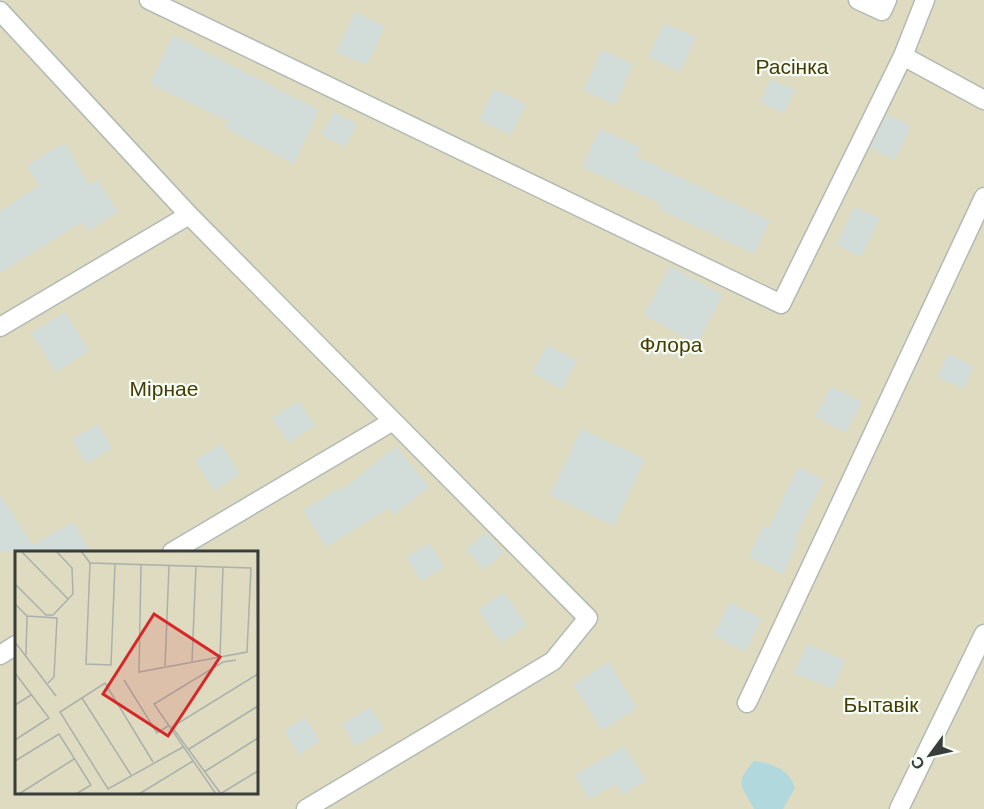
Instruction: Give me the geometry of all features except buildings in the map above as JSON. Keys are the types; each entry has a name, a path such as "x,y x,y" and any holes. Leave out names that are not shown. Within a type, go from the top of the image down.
{"lane":[{"path":"149,0 781,304 903,56 924,0"},
{"path":"858,0 884,6"},
{"path":"0,11 189,214 588,618 553,661 306,809"},
{"path":"903,56 984,100"},
{"path":"747,703 984,197"},
{"path":"0,327 189,214"},
{"path":"174,551 393,421"},
{"path":"899,809 984,634"},
{"path":"0,655 15,646"}],"green space":[{"path":"0,0 984,0 984,809 0,809"}],"water":[{"path":"754,761 779,768 789,776 795,788 783,809 754,809 743,789 742,780"}],"park label":[{"name":"Расінка","path":"792,67"},
{"name":"Флора","path":"671,345"},
{"name":"Мірнае","path":"164,389"},
{"name":"Бытавік","path":"881,705"}]}
